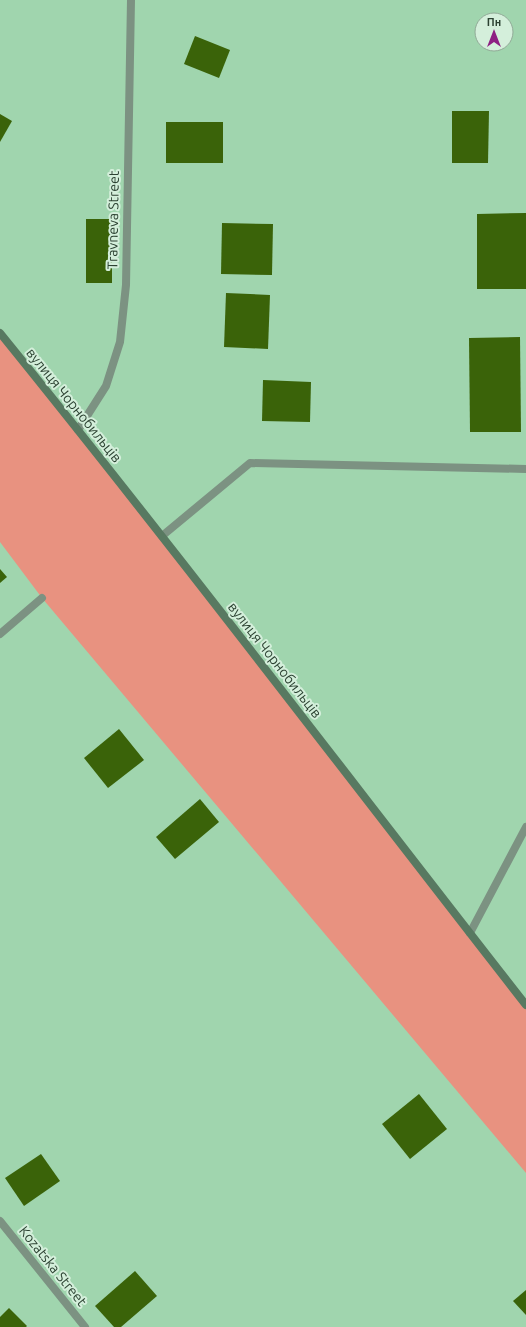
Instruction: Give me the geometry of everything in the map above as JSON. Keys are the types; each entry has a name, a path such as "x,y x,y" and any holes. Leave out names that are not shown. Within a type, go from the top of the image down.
{"street":[{"name":"Travneva Street","path":"78,430 106,386 120,342 126,285 131,0"},
{"name":"вулиця Чорнобильців","path":"0,333 162,536 526,1005"},
{"path":"162,536 250,463 526,470"},
{"path":"0,634 42,598"},
{"path":"470,933 526,827"},
{"name":"Kozatska Street","path":"0,1221 86,1327"}],"shaded area":[{"path":"0,333 526,1005 526,1173 42,598 0,542"}],"building":[{"path":"195,36 230,50 219,78 184,64"},
{"path":"452,111 489,111 488,163 452,163"},
{"path":"0,114 12,121 0,142"},
{"path":"166,122 223,122 223,163 166,163"},
{"path":"526,213 526,289 477,289 477,214"},
{"path":"86,219 112,219 112,283 86,283"},
{"path":"222,223 273,224 272,275 221,274"},
{"path":"226,293 270,295 268,349 224,347"},
{"path":"520,337 521,432 470,432 469,338"},
{"path":"263,380 311,382 310,422 262,421"},
{"path":"0,569 7,577 0,583"},
{"path":"119,729 144,760 108,788 84,758"},
{"path":"200,799 219,822 175,859 156,837"},
{"path":"419,1094 447,1129 410,1159 382,1124"},
{"path":"41,1154 60,1181 24,1206 5,1178"},
{"path":"135,1271 157,1296 121,1327 114,1327 95,1306"},
{"path":"526,1290 526,1315 513,1301"},
{"path":"9,1308 27,1326 26,1327 0,1327 0,1317"}]}
